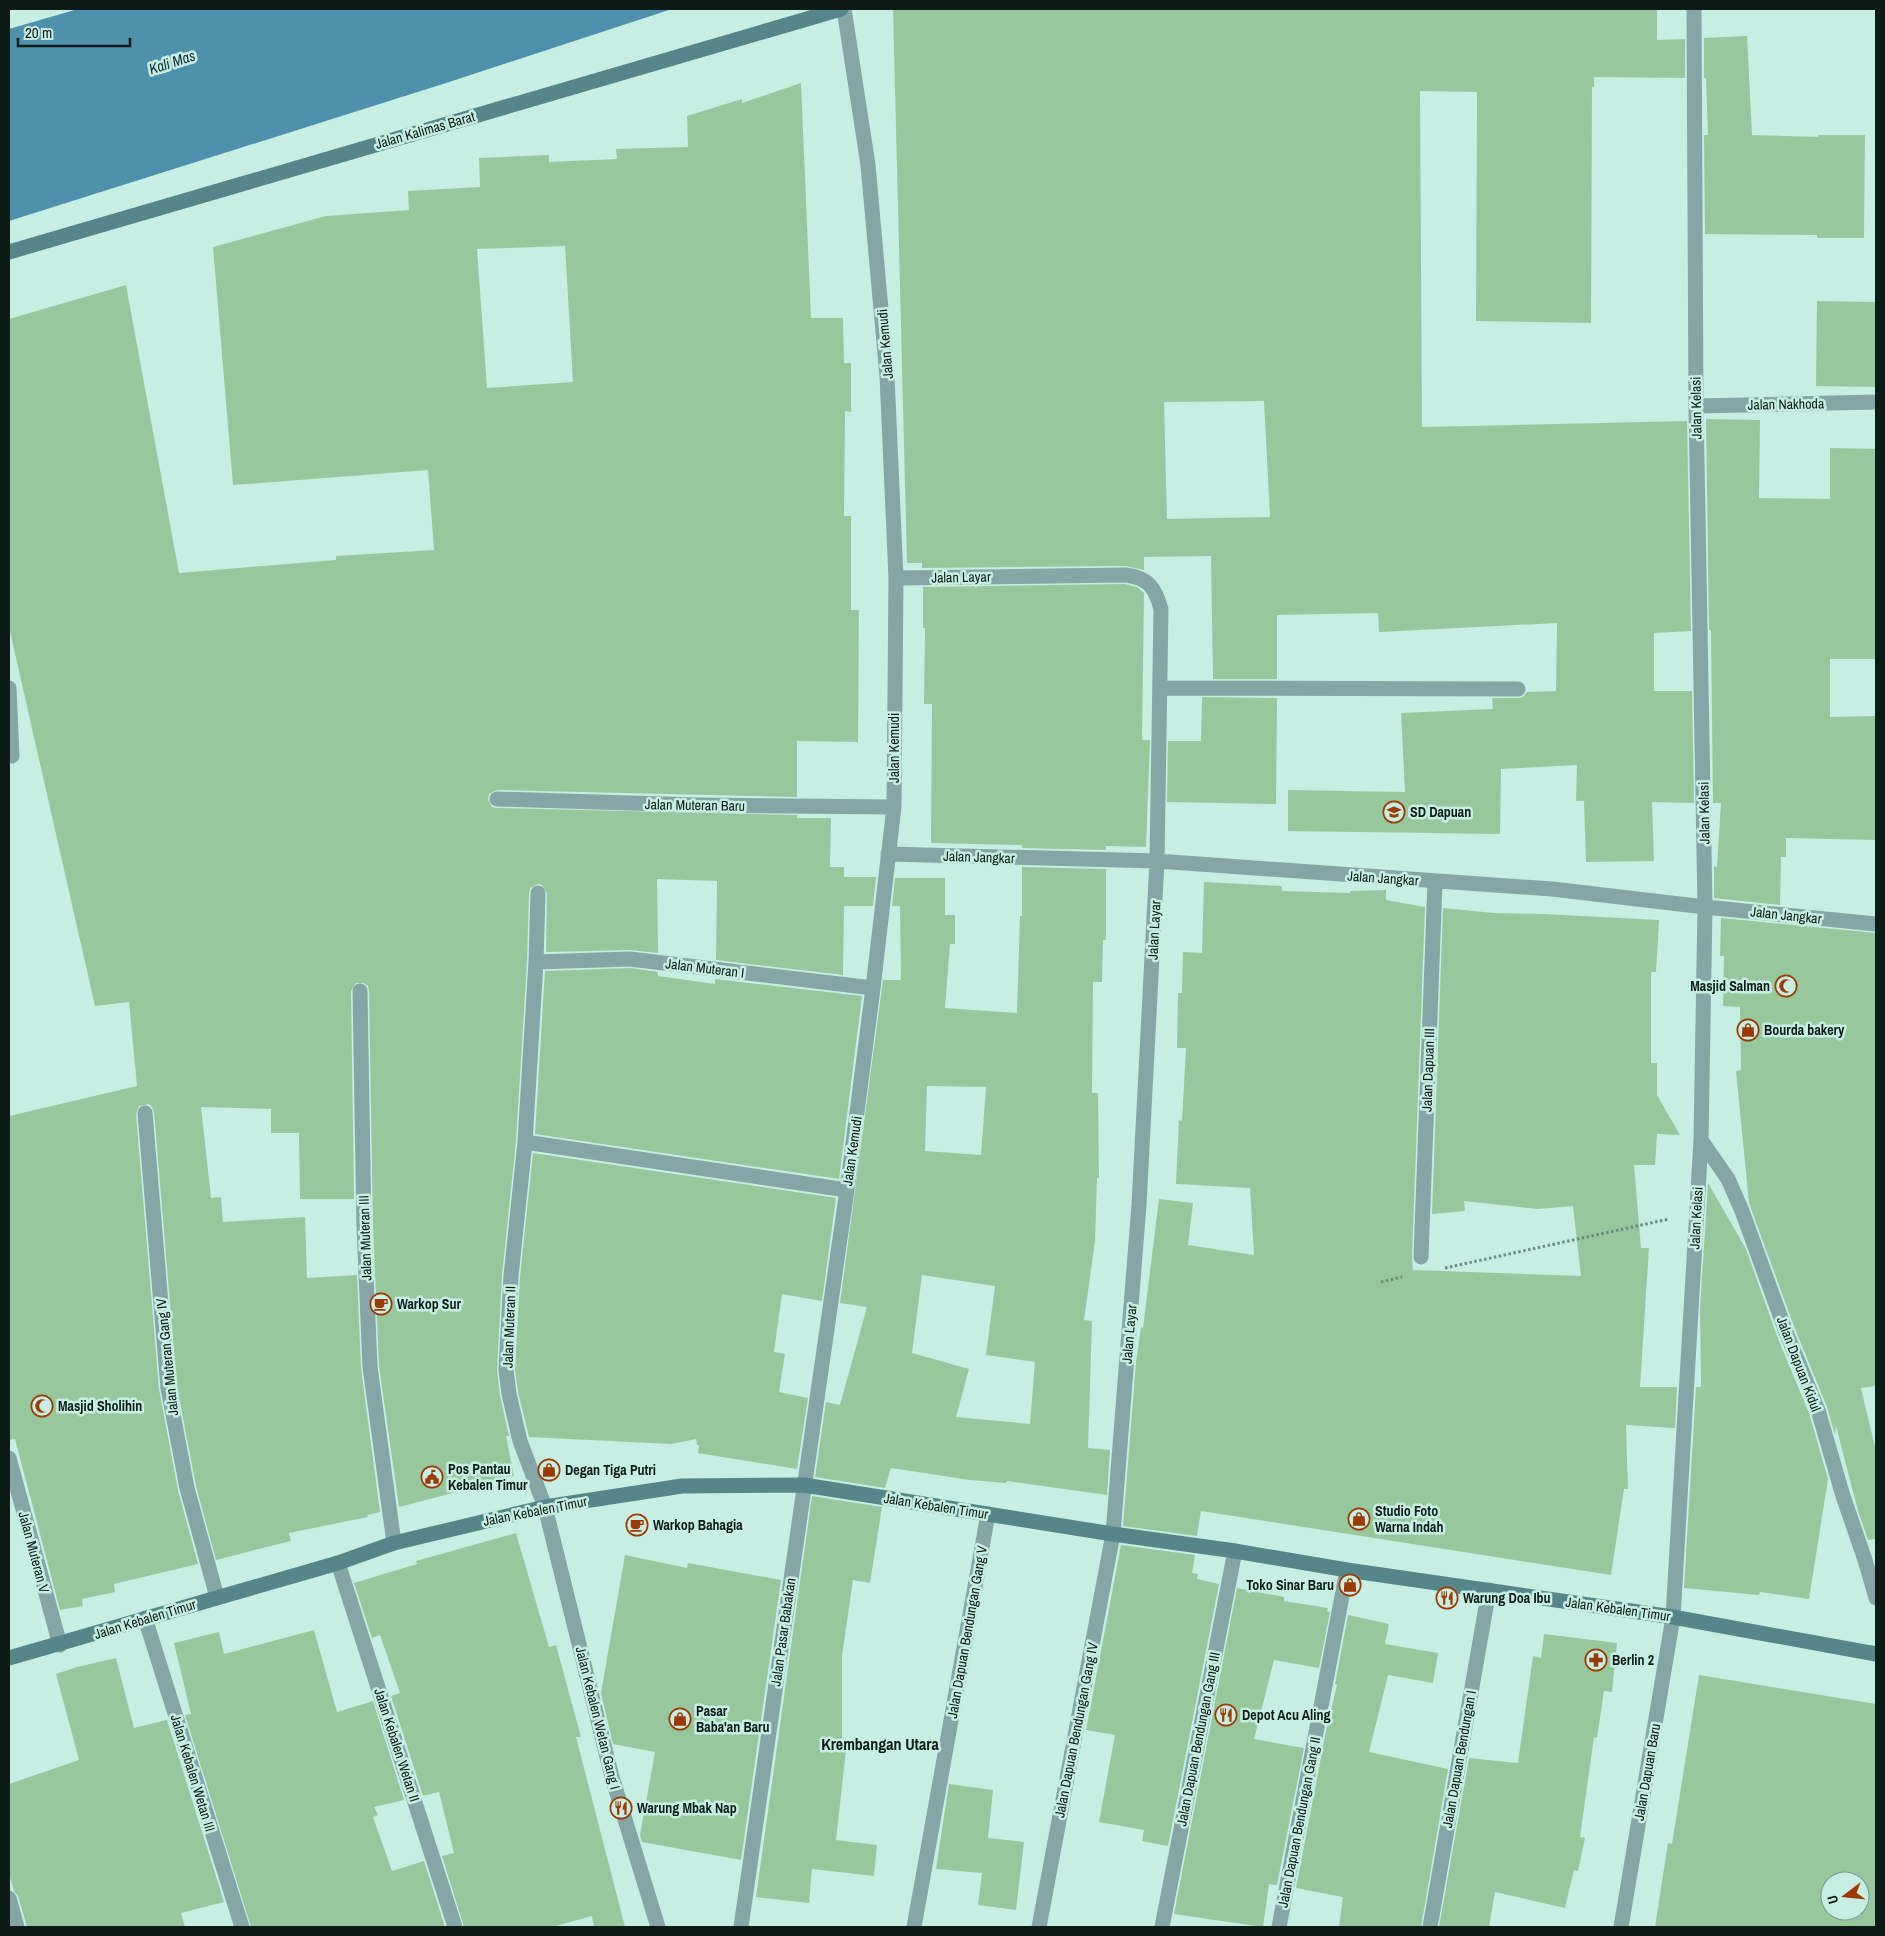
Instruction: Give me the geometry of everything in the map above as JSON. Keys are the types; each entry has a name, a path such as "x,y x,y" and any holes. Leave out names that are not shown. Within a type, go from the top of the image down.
{"street":[{"name":"Jalan Kalimas Barat","path":"9,252 843,9"},
{"name":"Jalan Kemudi","path":"804,1485 874,988 894,807 896,578 887,376 876,235 868,165 843,9"},
{"name":"Jalan Kelasi","path":"1673,1617 1700,1140 1705,907 1696,406 1694,9"},
{"name":"Jalan Nakhoda","path":"1696,406 1876,402"},
{"name":"Jalan Layar","path":"896,578 1136,576 1156,593 1160,609 1157,862 1139,1204 1113,1534"},
{"path":"9,688 12,756"},
{"path":"1160,688 1518,689"},
{"name":"Jalan Muteran Baru","path":"497,799 696,805 894,807"},
{"name":"Jalan Jangkar","path":"888,854 1157,862 1552,889 1876,924"},
{"name":"Jalan Dapuan III","path":"1420,1257 1435,882"},
{"name":"Jalan Muteran II","path":"538,893 536,962 525,1142 511,1276 506,1370 509,1394 520,1441 545,1507"},
{"name":"Jalan Muteran I","path":"536,962 630,960 874,988"},
{"name":"Jalan Muteran III","path":"360,991 364,1226 370,1366 394,1543"},
{"name":"Jalan Muteran Gang IV","path":"145,1113 168,1388 187,1488 217,1597"},
{"name":"Jalan Dapuan Kidul","path":"1700,1140 1728,1180 1742,1211 1786,1332 1818,1410 1876,1598"},
{"path":"525,1142 847,1190"},
{"name":"Jalan Muteran V","path":"9,1458 60,1645"},
{"name":"Jalan Kebalen Timur","path":"9,1658 60,1645 145,1618 338,1563 394,1543 545,1507 682,1486 804,1485 1347,1570 1673,1617 1876,1654"},
{"name":"Jalan Pasar Babakan","path":"741,1927 804,1485"},
{"name":"Jalan Kebalen Wetan Gang I","path":"545,1507 612,1777 658,1927"},
{"name":"Jalan Dapuan Bendungan Gang V","path":"914,1927 988,1514"},
{"name":"Jalan Dapuan Bendungan Gang IV","path":"1039,1927 1113,1534"},
{"name":"Jalan Dapuan Bendungan Gang III","path":"1162,1927 1235,1551"},
{"name":"Jalan Kebalen Wetan II","path":"338,1563 454,1927"},
{"name":"Jalan Dapuan Bendungan Gang II","path":"1279,1927 1347,1570"},
{"name":"Jalan Dapuan Bendungan I","path":"1430,1927 1489,1590"},
{"name":"Jalan Dapuan Baru","path":"1621,1927 1673,1617"},
{"name":"Jalan Kebalen Wetan III","path":"145,1618 242,1927"},
{"path":"9,1898 17,1927"}],"path":[{"path":"1439,1269 1696,1212"},
{"path":"1382,1282 1410,1276"}],"water":[{"name":"Kali Mas","path":"78,9 672,9 446,83 9,221 9,29"}],"building":[{"path":"893,9 1657,9 1657,40 1685,39 1685,78 1594,77 1594,87 1592,87 1591,323 1476,321 1477,92 1420,91 1422,427 1687,421 1691,631 1654,633 1654,691 1692,691 1694,803 1652,802 1654,861 1586,862 1584,801 1576,801 1577,765 1501,769 1500,834 1288,831 1288,790 1405,792 1401,713 1493,709 1492,698 1518,698 1523,697 1527,692 1556,691 1557,623 1379,632 1378,613 1277,615 1277,679 1213,679 1211,556 1144,557 1144,570 1126,566 922,568 922,563 907,563","holes":["1264,401 1270,517 1167,519 1164,402"]},
{"path":"1747,36 1752,135 1818,137 1818,135 1865,135 1864,238 1817,238 1817,235 1705,234 1704,135 1708,135 1706,78 1704,78 1704,38"},
{"path":"801,83 811,318 843,318 844,363 851,363 851,412 845,411 844,516 851,516 851,610 859,610 858,742 797,741 797,797 497,790 489,794 488,799 492,807 497,808 797,815 797,818 831,818 830,867 844,867 844,877 876,877 873,906 844,906 843,975 716,960 717,881 657,879 658,953 630,950 546,952 547,893 542,885 538,884 530,888 516,1141 502,1275 497,1370 500,1396 509,1436 506,1436 514,1476 466,1485 468,1489 399,1507 379,1366 373,1226 368,986 364,983 356,983 351,991 354,1199 300,1199 299,1133 271,1133 271,1109 201,1107 211,1198 221,1197 223,1222 305,1217 307,1278 357,1275 361,1368 380,1512 367,1515 368,1517 289,1533 291,1541 216,1560 196,1486 177,1387 154,1112 149,1104 139,1106 136,1114 159,1389 178,1490 198,1564 114,1584 115,1592 82,1599 83,1606 60,1610 15,1439 9,1440 9,1116 137,1086 129,1002 95,1006 9,627 9,319 126,285 179,573 336,560 336,556 434,550 428,470 233,485 213,247 326,216 409,210 408,191 480,187 479,158 549,155 549,162 617,159 616,149 688,147 687,116 742,99 742,103","holes":["565,246 573,382 487,388 477,249"]},
{"path":"1817,301 1876,302 1876,387 1816,386"},
{"path":"1706,419 1760,420 1759,498 1830,499 1830,448 1876,449 1876,659 1830,659 1830,717 1876,716 1876,840 1786,838 1786,857 1781,857 1780,905 1714,898 1714,866 1717,867 1721,803 1713,803"},
{"path":"1125,584 1137,587 1144,593 1142,740 1150,740 1146,847 1106,846 1106,850 1022,848 1022,845 931,843 932,704 924,704 925,628 923,628 923,587"},
{"path":"1202,697 1277,698 1276,804 1167,802 1168,741 1201,741"},
{"path":"1022,867 1106,869 1106,940 1103,940 1102,982 1093,982 1092,1093 1098,1093 1099,1178 1097,1178 1095,1241 1084,1320 1092,1321 1088,1448 1110,1450 1107,1495 1007,1481 1006,1483 970,1480 891,1468 885,1488 815,1477 826,1402 840,1405 867,1307 840,1303 883,980 901,980 900,906 892,906 895,878 945,878 945,915 955,915 955,944 950,944 945,1008 1017,1013 1020,916 1022,916","holes":["927,1086 986,1087 981,1155 925,1151","922,1275 995,1286 986,1355 1035,1362 1030,1424 956,1417 969,1369 912,1353"]},
{"path":"1204,882 1282,886 1282,891 1350,893 1350,891 1386,890 1386,900 1425,907 1413,1270 1581,1276 1573,1206 1538,1209 1464,1201 1465,1211 1432,1214 1443,908 1494,913 1659,920 1656,972 1651,972 1651,1063 1657,1063 1657,1095 1680,1135 1657,1134 1655,1165 1634,1165 1641,1248 1649,1248 1640,1387 1677,1387 1675,1428 1626,1425 1628,1489 1624,1489 1611,1575 1201,1511 1197,1536 1123,1526 1136,1362 1141,1327 1143,1328 1159,1199 1193,1203 1188,1245 1254,1255 1250,1188 1176,1184 1179,1120 1182,1121 1186,1048 1177,1048 1178,993 1182,993 1183,952 1202,953"},
{"path":"1721,918 1876,933 1876,1386 1861,1388 1876,1451 1876,1539 1868,1540 1858,1511 1836,1426 1835,1435 1827,1407 1795,1329 1749,1203 1736,1071 1741,1070 1740,1007 1723,1006 1724,956 1720,956"},
{"path":"630,968 658,972 658,976 715,984 715,979 862,996 839,1179 535,1134 545,971"},
{"path":"533,1153 836,1198 822,1301 782,1294 774,1352 785,1354 779,1392 808,1398 797,1469 698,1453 699,1445 697,1445 696,1439 671,1444 529,1437 518,1392 515,1370 520,1277"},
{"path":"1708,1183 1746,1249 1777,1336 1809,1413 1828,1479 1809,1599 1760,1592 1759,1595 1684,1588 1696,1387 1701,1387 1700,1309"},
{"path":"812,1496 882,1507 870,1583 853,1580 842,1656 842,1750 846,1750 836,1840 877,1845 874,1876 812,1869 809,1903 756,1897"},
{"path":"516,1533 549,1647 556,1645 581,1737 576,1737 625,1927 594,1927 592,1916 552,1927 464,1927 442,1856 454,1853 439,1792 423,1796 391,1696 400,1693 380,1635 372,1638 354,1583 417,1564 416,1561"},
{"path":"1121,1545 1195,1555 1192,1573 1198,1574 1197,1579 1219,1584 1168,1846 1142,1841 1144,1830 1099,1822 1115,1735 1086,1730"},
{"name":"Pasar Baba'an Baru","path":"625,1555 687,1568 688,1563 781,1580 741,1860 642,1842 640,1835 655,1752 613,1744 601,1693"},
{"path":"1237,1588 1284,1597 1284,1601 1328,1608 1327,1611 1330,1612 1319,1668 1274,1660 1254,1739 1304,1748 1277,1885 1269,1884 1263,1927 1174,1914"},
{"path":"1348,1615 1389,1624 1385,1644 1438,1653 1433,1683 1388,1675 1369,1752 1448,1769 1421,1927 1339,1927 1343,1897 1296,1888 1326,1731 1337,1685 1335,1684"},
{"path":"314,1630 337,1712 373,1701 404,1800 374,1807 378,1815 373,1817 392,1871 424,1861 445,1927 251,1927 185,1715 191,1714 174,1643 219,1632 224,1654"},
{"path":"1544,1634 1617,1643 1612,1692 1604,1691 1597,1738 1594,1737 1580,1837 1585,1838 1578,1871 1574,1870 1565,1908 1495,1892 1489,1927 1439,1927 1469,1758 1518,1763 1533,1656 1541,1658"},
{"path":"116,1658 134,1728 167,1720 224,1902 181,1913 185,1927 27,1927 9,1874 9,1784 79,1760 56,1674"},
{"path":"1699,1675 1876,1704 1876,1927 1655,1927 1668,1843 1672,1844"},
{"path":"949,1784 993,1790 988,1838 1024,1842 1016,1910 978,1905 982,1873 936,1869"}],"place":[{"name":"SD Dapuan","path":"1394,812"},
{"name":"Masjid Salman","path":"1786,986"},
{"name":"Bourda bakery","path":"1748,1030"},
{"name":"Warkop Sur","path":"381,1304"},
{"name":"Masjid Sholihin","path":"42,1406"},
{"name":"Degan Tiga Putri","path":"549,1470"},
{"name":"Pos Pantau Kebalen Timur","path":"432,1477"},
{"name":"Studio Foto Warna Indah","path":"1359,1519"},
{"name":"Warkop Bahagia","path":"637,1525"},
{"name":"Toko Sinar Baru","path":"1350,1585"},
{"name":"Warung Doa Ibu","path":"1447,1598"},
{"name":"Berlin 2","path":"1596,1660"},
{"name":"Depot Acu Aling","path":"1226,1715"},
{"name":"Pasar Baba'an Baru","path":"680,1719"},
{"name":"Warung Mbak Nap","path":"621,1808"}],"district":[{"name":"Krembangan Utara","path":"880,1744"}]}
